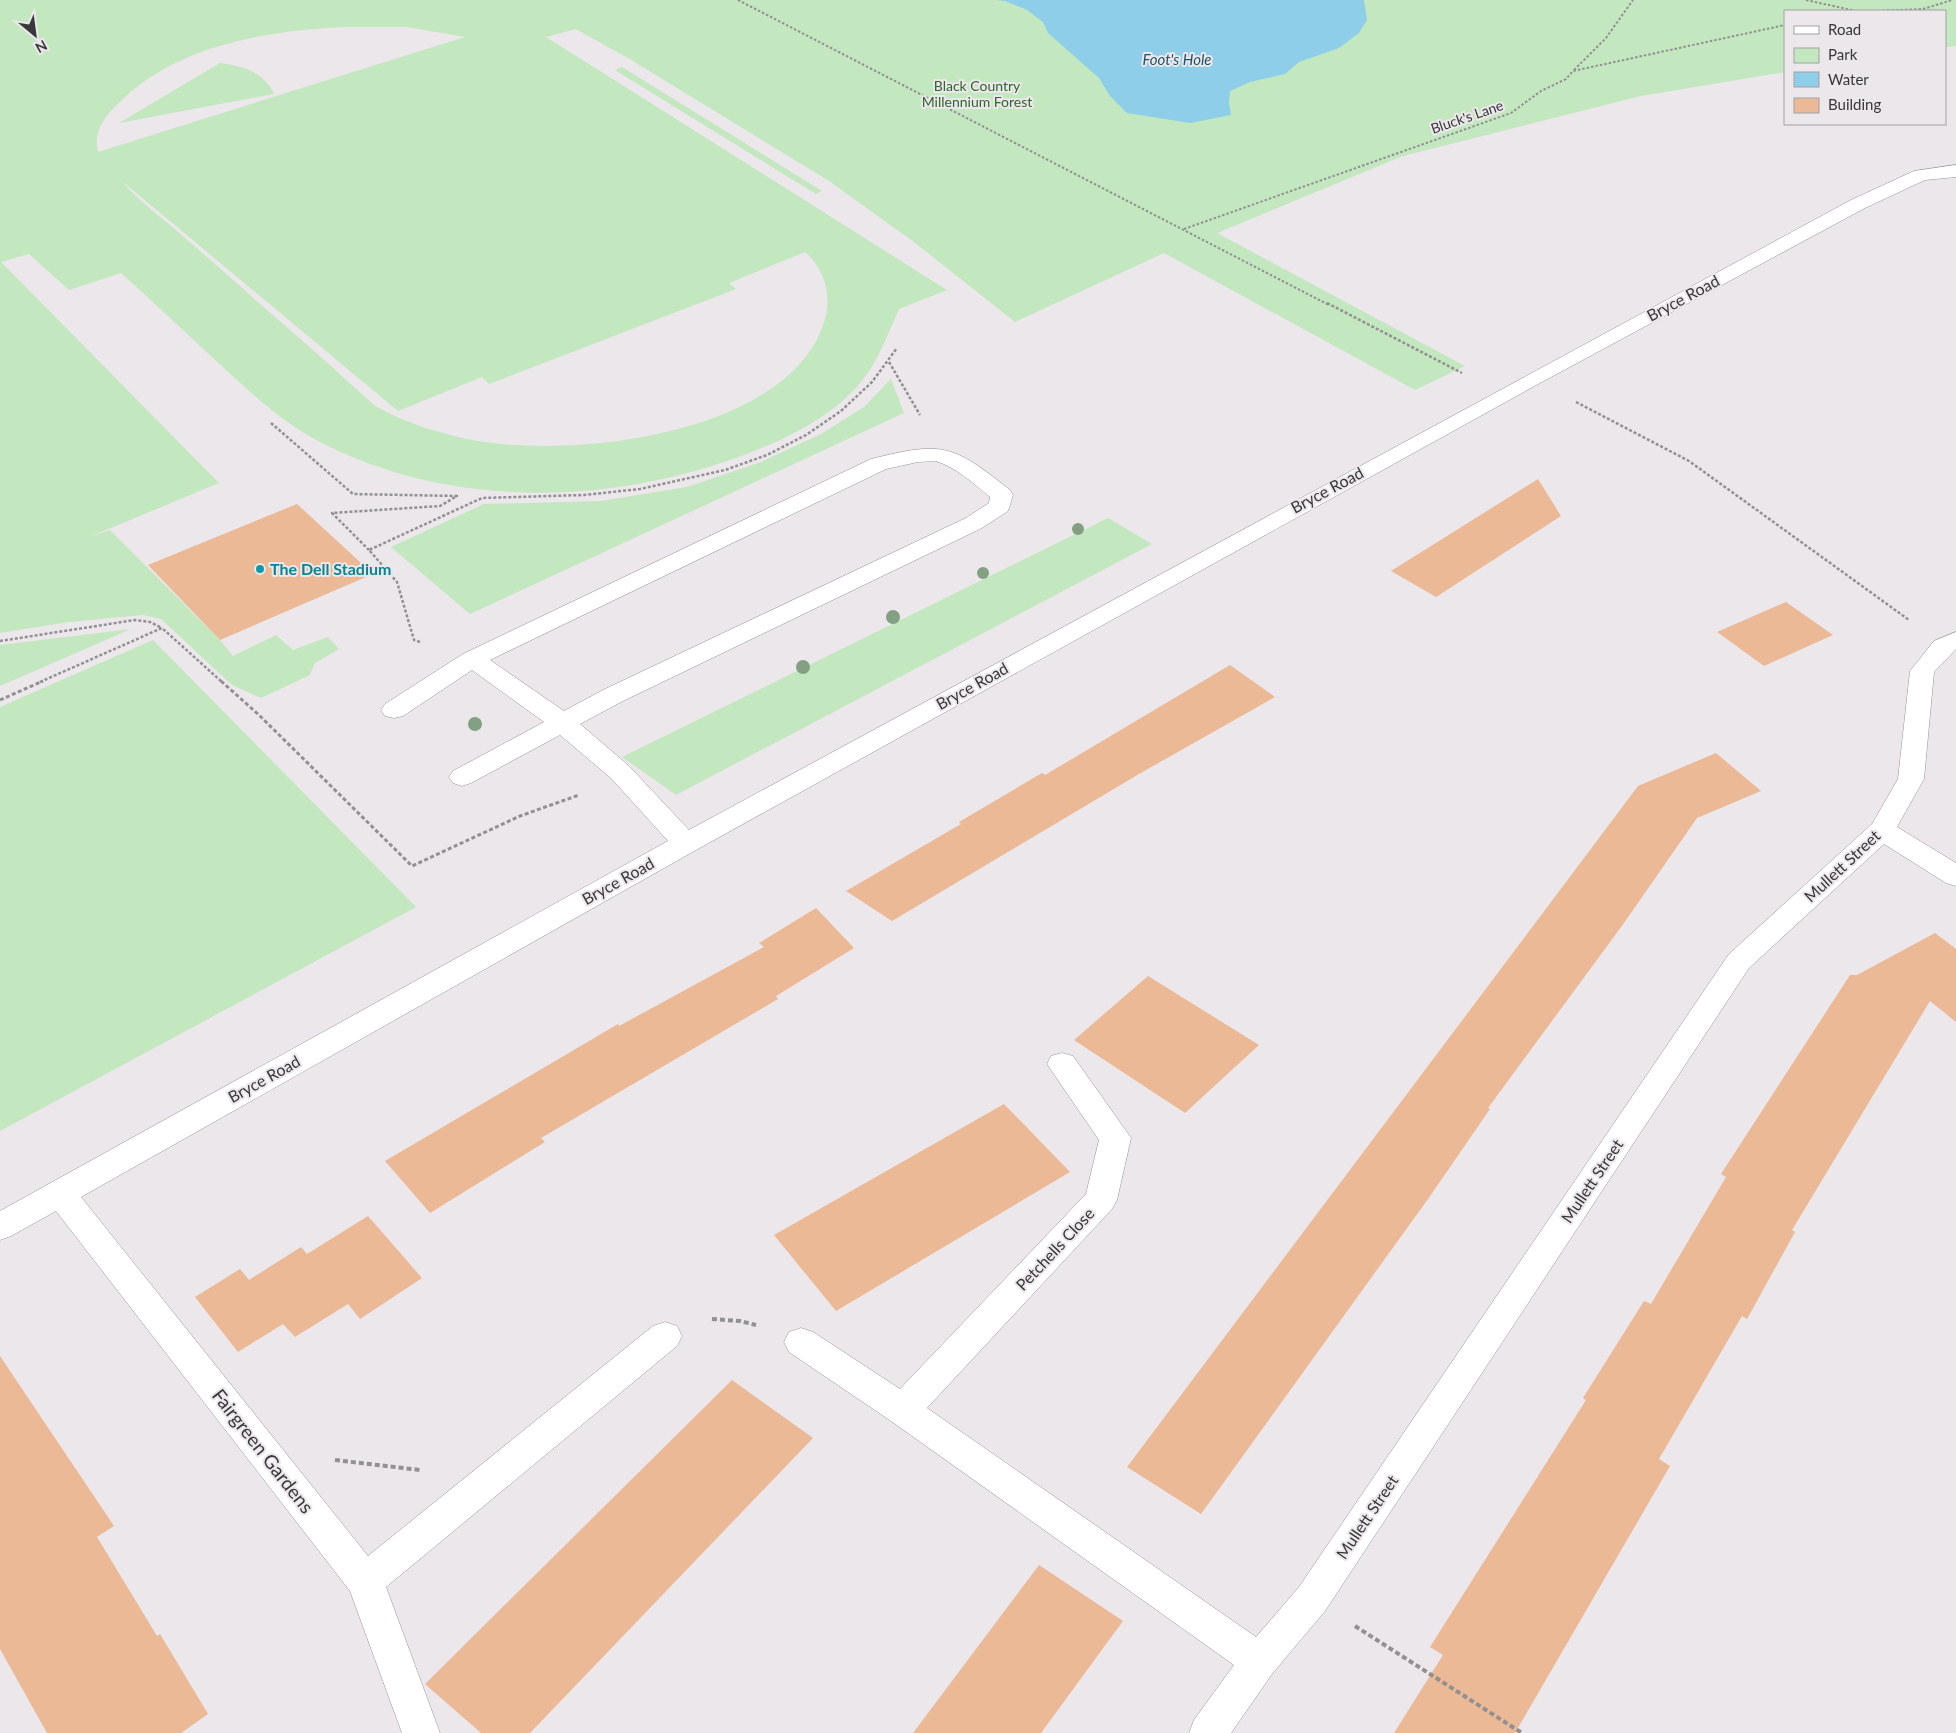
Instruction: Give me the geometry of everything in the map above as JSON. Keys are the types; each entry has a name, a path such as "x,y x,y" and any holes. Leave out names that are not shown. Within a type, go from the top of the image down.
{"street":[{"name":"Bryce Road","path":"0,1227 686,843 1533,379 1858,204 1921,175 1956,171"},
{"path":"394,710 472,659 879,464 910,457 939,454 970,469 1002,496 1000,506 974,523 612,696 462,777"},
{"name":"Mullett Street","path":"1208,1733 1259,1661 1312,1599 1739,961 1882,830 1911,779 1922,671 1950,643"},
{"path":"472,659 562,722 618,771 686,843"},
{"path":"1882,830 1956,876"},
{"name":"Petchells Close","path":"903,1410 1101,1200 1115,1138 1062,1064"},
{"name":"Fairgreen Gardens","path":"60,1193 365,1581 422,1733"},
{"path":"365,1581 665,1336"},
{"path":"800,1342 903,1410 1259,1661"}],"path":[{"path":"738,0 1505,395"},
{"path":"1573,70 1606,38 1633,0"},
{"path":"1806,0 1851,10"},
{"path":"1900,10 1923,9 1952,0"},
{"name":"Bluck's Lane","path":"1184,229 1318,180 1511,114 1541,91 1566,79 1573,70 1784,24"},
{"path":"368,550 480,498 600,494 664,486 726,470 774,451 821,428 852,404 889,362 897,348"},
{"path":"889,362 923,421"},
{"path":"1533,379 1689,461 1950,643"},
{"path":"271,423 353,494 457,496 440,506 332,513 397,582 414,640"},
{"path":"0,641 135,620 150,622 162,628 259,715 412,866 618,771"},
{"path":"0,700 162,628"},
{"path":"665,1336 680,1325 711,1320 726,1320 750,1323 800,1342"},
{"path":"263,1451 490,1478"},
{"path":"1312,1599 1522,1733"}],"green space":[{"name":"Black Country Millennium Forest","path":"0,0 1956,0 1956,46 1946,47 1946,10 1784,10 1784,72 1641,96 1403,156 1217,233 1465,366 1415,390 1164,253 1015,322 914,242 829,181 633,61 576,29 546,37 947,290 899,309 878,356 867,374 849,395 822,417 776,442 744,455 694,471 642,483 589,490 536,493 483,490 430,481 379,467 330,447 298,429 268,407 121,273 69,290 29,254 1,262 219,483 89,537 110,530 220,640 233,656 276,635 293,650 328,637 339,649 315,663 310,675 261,698 232,685 161,619 143,615 69,622 0,633","holes":["343,27 407,27 465,37 98,152 98,131 104,119 119,103 142,83 167,67 195,55 224,45 284,32","123,182 398,411 482,377 489,384 736,289 729,283 805,252 812,258 825,283 828,301 825,319 804,359 767,391 720,415 665,432 607,442 550,446 498,444 454,436 426,428 374,405 141,201"]},
{"path":"220,63 245,68 259,75 270,86 274,94 119,123"},
{"path":"622,67 822,191 816,194 615,70"},
{"path":"891,379 904,413 470,614 391,547 484,504 601,501 687,487 761,462 821,434 864,407"},
{"path":"1108,518 1152,544 676,795 622,757"},
{"path":"131,629 0,686 0,645"},
{"path":"153,640 416,907 0,1131 0,707"}],"water":[{"name":"Foot's Hole","path":"995,0 1364,0 1367,20 1359,33 1339,48 1299,62 1285,74 1250,82 1230,91 1231,115 1190,123 1127,113 1110,96 1099,78 1048,33 1043,22 1027,10 1005,1"}],"building":[{"path":"1538,479 1561,516 1436,597 1391,571"},
{"name":"The Dell Stadium","path":"297,504 373,574 220,640 148,565"},
{"path":"1786,602 1833,635 1764,666 1717,632"},
{"path":"1230,665 1275,697 1139,774 892,921 846,891 961,824 959,822 1042,773 1045,775"},
{"path":"1716,753 1761,791 1697,818 1624,923 1488,1108 1490,1109 1428,1199 1201,1514 1127,1467 1638,786"},
{"path":"816,908 854,948 776,996 778,999 541,1138 545,1142 430,1213 385,1161 618,1024 619,1026 764,947 759,943"},
{"path":"1935,933 1956,949 1956,1022 1930,1001 1792,1230 1795,1232 1747,1319 1742,1316 1659,1459 1670,1466 1515,1733 1394,1733 1443,1655 1430,1647 1586,1400 1583,1398 1644,1301 1651,1304 1726,1177 1721,1174 1850,975 1857,975"},
{"path":"1148,976 1259,1045 1185,1113 1074,1040"},
{"path":"1004,1104 1070,1172 836,1311 774,1235"},
{"path":"368,1216 422,1278 360,1319 348,1304 295,1337 283,1324 238,1352 195,1297 240,1269 249,1280 301,1247 307,1254"},
{"path":"0,1356 114,1526 97,1537 157,1636 160,1634 208,1714 181,1733 47,1733 0,1649"},
{"path":"732,1380 813,1438 530,1733 481,1733 425,1684"},
{"path":"1039,1565 1123,1621 1041,1733 913,1733"}],"place":[{"name":"The Dell Stadium","path":"260,569"}]}
